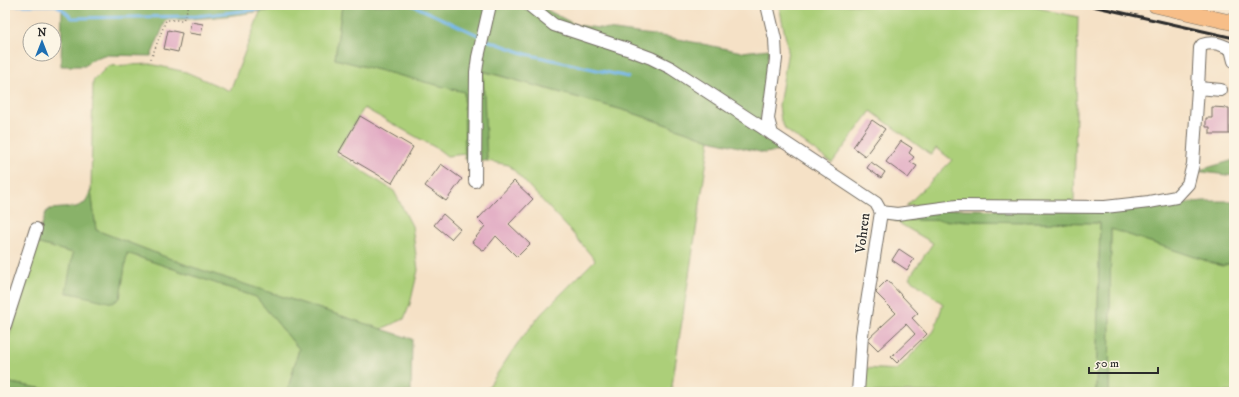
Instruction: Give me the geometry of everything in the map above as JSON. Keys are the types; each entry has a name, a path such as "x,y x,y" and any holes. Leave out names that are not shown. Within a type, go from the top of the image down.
{"main road":[{"path":"1155,5 1234,23"}],"street":[{"path":"475,181 476,72 490,5"},
{"name":"Vohren","path":"529,5 554,25 627,49 672,68 876,202 881,212 862,335 858,392"},
{"path":"767,5 775,40 776,59 768,119 772,134"},
{"path":"881,212 897,214 957,206 1105,207 1176,197 1188,184 1193,164 1200,48 1202,44 1209,42 1220,44 1231,49 1234,61"},
{"path":"1198,88 1221,90"},
{"path":"755,122 762,122 768,119"},
{"path":"5,324 36,229"}],"path":[{"path":"151,59 166,20 183,20 188,5"}],"green space":[{"path":"62,5 293,5 230,16 166,20 151,56 104,55 91,60 85,66 61,66"},
{"path":"308,5 342,5 335,59 465,92 465,154 447,156 438,149 364,108 336,154 394,191 412,226 418,270 410,304 404,319 381,329 189,266 96,230 91,190 93,81 108,66 150,64 186,72 230,91 260,12"},
{"path":"342,5 540,5 576,25 668,37 742,52 769,49 759,135 782,151 764,153 710,140 630,112 483,71 487,161 465,159 464,92 335,59"},
{"path":"779,5 1025,5 1078,17 1074,202 958,203 906,206 952,160 936,148 931,155 871,111 832,163 786,130 781,121 779,106 788,50"},
{"path":"482,71 630,112 710,140 671,392 485,392 517,344 542,313 595,260 570,230 509,165 487,161"},
{"path":"1234,160 1234,176 1196,171"},
{"path":"91,190 96,230 189,266 412,339 411,392 287,392 299,349 256,297 127,253 120,298 113,303 66,292 73,253 36,243 46,212 50,209 76,207 85,203"},
{"path":"1203,201 1234,201 1234,262 1222,266 1111,229 1109,392 1096,392 1100,223 907,220 906,215 955,209 1117,211"},
{"path":"890,218 907,220 1100,223 1096,392 862,392 863,368 897,370 934,331 943,304 909,278 933,243"},
{"path":"1111,229 1222,266 1234,262 1234,392 1109,392"},
{"path":"36,243 73,253 67,293 120,298 127,253 256,297 299,349 287,392 61,392 5,382 5,351"},
{"path":"5,382 61,392 5,392"}],"building":[{"path":"191,22 203,24 201,35 189,33"},
{"path":"168,30 182,33 178,52 164,49"},
{"path":"1212,107 1229,108 1229,134 1210,134 1210,127 1206,127 1206,118 1212,118"},
{"path":"360,116 413,147 392,183 339,152"},
{"path":"872,120 885,129 865,156 853,147"},
{"path":"901,141 912,148 909,153 914,157 910,162 917,166 908,178 886,162"},
{"path":"871,162 885,172 881,178 867,168"},
{"path":"441,164 462,179 446,201 425,186"},
{"path":"514,181 533,199 509,224 530,244 517,257 496,236 484,251 472,242 485,226 478,219"},
{"path":"443,214 460,229 451,239 434,225"},
{"path":"899,249 914,259 907,270 892,260"},
{"path":"887,280 918,313 912,318 927,334 897,363 891,357 915,334 906,324 878,350 869,341 869,338 896,313 876,293"}],"waterway":[{"path":"5,5 56,5 72,18 197,16 298,5"},
{"path":"412,5 478,35"},
{"path":"487,40 526,54 628,77"}],"railway":[{"path":"1088,5 1234,38"}]}
